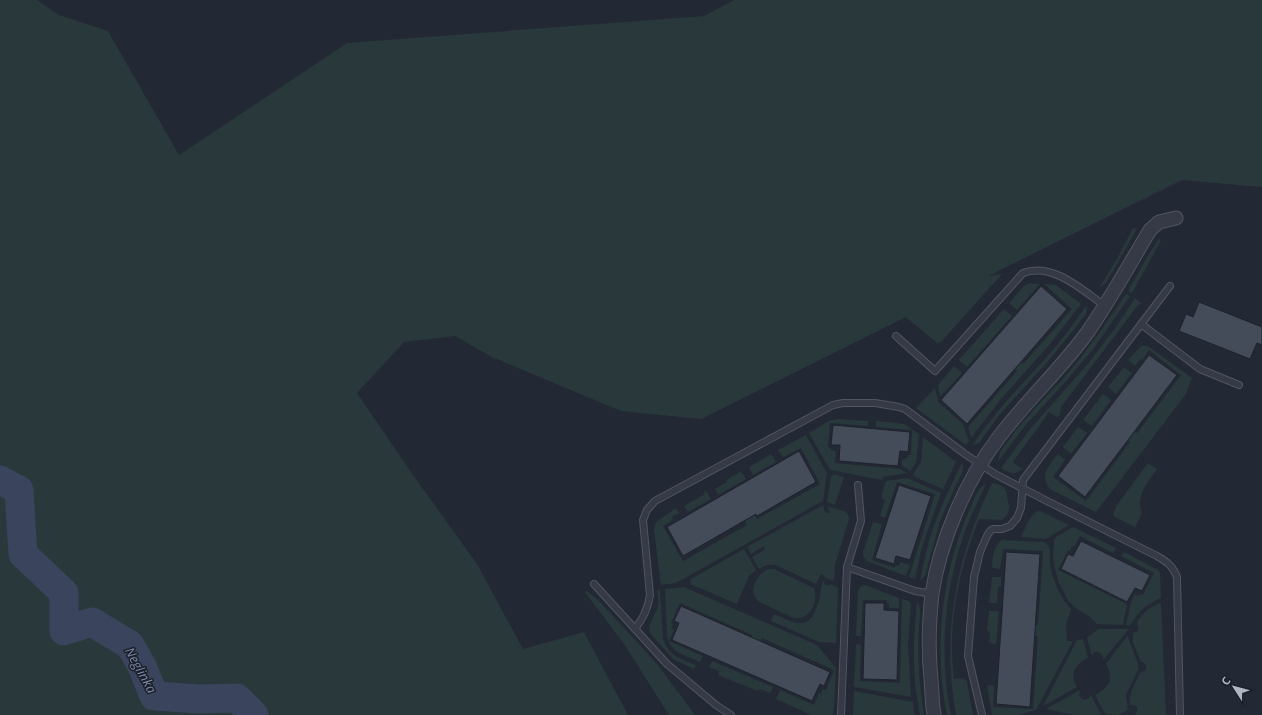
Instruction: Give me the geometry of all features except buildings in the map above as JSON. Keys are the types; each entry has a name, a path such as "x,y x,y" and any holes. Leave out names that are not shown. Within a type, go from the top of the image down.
{"street":[{"path":"934,712 930,664 932,594 941,556 951,524 964,495 980,464 999,437 1026,404 1067,359 1086,334 1105,306 1150,230 1159,222 1176,218"}],"lane":[{"path":"896,336 935,371 1023,273 1033,270 1042,271 1065,278 1105,306"},
{"path":"982,715 968,656 974,577 980,552 990,531 993,529 1010,526 1017,518 1021,508 1024,480 1170,286"},
{"path":"1141,324 1200,369 1239,385"},
{"path":"635,628 646,612 650,595 643,526 644,514 655,501 833,405 843,403 875,404 899,407 910,413 995,474 1170,564 1177,577 1180,715"},
{"path":"841,715 847,568 861,521 858,485"},
{"path":"847,568 932,594"},
{"path":"594,584 667,664 716,705 731,715"}],"shaded area":[{"path":"0,0 37,0 59,15 108,31 179,155 347,43 704,16 734,0 1262,0 1262,187 1182,180 988,276 1002,274 941,342 937,343 906,317 701,419 621,411 492,357 455,336 404,342 357,393 413,475 477,564 523,649 584,632 628,715 0,715"},
{"path":"1133,228 1137,229 1106,283 1099,288 1117,259"},
{"path":"1159,239 1161,240 1132,293 1128,291 1147,257"},
{"path":"1029,283 1040,284 1017,310 1009,303 1023,287"},
{"path":"1044,284 1056,285 1081,304 1050,344 1001,399 971,438 968,427 1017,371 1008,363 1015,356 1023,364 1072,309"},
{"path":"1126,294 1130,296 1094,348 1024,427 998,462 1000,452 1016,430 1079,360"},
{"path":"1135,298 1142,304 1138,305 1061,407 1060,415 1057,417 1049,412 1013,462 1022,469 1012,473 1001,468 1031,428 1087,365 1116,327"},
{"path":"1086,306 1086,314 1051,358 1000,414 979,443 972,446 997,412 1061,340"},
{"path":"1004,309 1012,316 967,367 959,360"},
{"path":"1141,346 1149,347 1192,378 1186,394 1096,512 1050,489 1045,480 1046,471 1058,454 1065,460 1053,477 1086,501 1130,442 1123,437 1130,428 1137,433 1181,375 1149,350 1142,360 1140,359 1135,366 1128,360"},
{"path":"954,366 962,373 940,397 938,385"},
{"path":"1124,367 1132,373 1116,394 1108,387"},
{"path":"935,388 937,401 963,424 969,441 966,445 916,408"},
{"path":"1103,394 1111,400 1092,426 1083,420"},
{"path":"838,419 868,421 868,426 830,423 828,447 831,448 830,450 836,451 835,463 900,469 907,473 883,477 882,480 830,470 809,433 829,421"},
{"path":"876,421 904,424 919,434 916,463 910,471 902,465 902,460 908,457 908,455 911,455 912,430 876,427"},
{"path":"1078,427 1087,433 1071,454 1063,447"},
{"path":"806,435 827,473 823,501 676,583 661,585 654,530 656,522 676,508 679,513 672,517 673,520 663,526 683,561 747,525 743,517 752,511 757,519 820,484 801,448 783,457 778,450"},
{"path":"923,437 956,462 943,489 917,478 913,474 921,462"},
{"path":"771,454 776,462 753,475 749,467"},
{"path":"962,463 963,471 940,521 925,576 920,581 928,544 935,523"},
{"path":"1148,463 1157,469 1146,484 1141,495 1140,507 1142,513 1135,527 1115,517 1113,514 1117,505"},
{"path":"741,471 746,479 718,495 715,489"},
{"path":"834,474 844,477 835,505 827,502 831,477"},
{"path":"907,478 941,493 922,547 915,579 909,577 935,494 897,482 885,518 880,516 885,500 881,498 886,481"},
{"path":"992,483 1000,485 1006,490 1009,510 1007,515 1002,520 979,519 960,577 956,598 952,638 952,659 954,679 964,678 967,682 973,715 956,715 950,655 951,625 955,596 969,539"},
{"path":"986,484 965,530 951,580 945,625 945,671 951,715 947,715 941,664 941,637 947,584 960,533 976,495 980,488"},
{"path":"706,491 711,499 688,512 684,506 705,494 704,492"},
{"path":"823,505 825,512 830,513 827,506 846,512 849,519 835,565 834,581 824,577 825,576 821,574 816,584 773,565 766,565 759,569 752,557 765,550 764,546 751,554 747,547"},
{"path":"1040,511 1069,525 1046,539 1021,537 1031,517"},
{"path":"873,522 882,524 872,560 895,568 896,565 899,566 900,562 910,565 906,576 867,561 863,556"},
{"path":"1073,527 1116,548 1113,553 1080,536 1074,547 1072,546 1070,551 1068,550 1058,570 1127,604 1123,625 1097,624 1089,616 1069,602 1059,583 1053,557 1054,540 1056,537"},
{"path":"1002,540 1044,542 1049,546 1050,564 1056,586 1071,609 1066,625 1067,641 1073,641 1036,710 1018,715 992,715 987,685 994,686 993,707 1033,709 1038,636 1030,635 1031,625 1038,625 1043,551 1003,549 1000,569 992,568 996,546"},
{"path":"744,549 756,570 749,576 737,604 690,584 691,579"},
{"path":"1124,552 1158,570 1160,573 1161,598 1144,608 1129,626 1126,625 1131,602 1135,594 1139,596 1141,594 1143,595 1154,573 1121,556"},
{"path":"768,569 774,569 814,588 814,604 809,613 800,618 794,618 759,602 755,598 753,589 754,584 760,575"},
{"path":"992,577 1001,577 1001,586 998,587 997,603 989,603"},
{"path":"823,581 825,582 824,584 829,586 830,584 838,588 836,643 819,642 771,621 774,614 797,623 807,621 812,617 816,610"},
{"path":"865,585 899,598 899,608 889,608 889,603 887,603 887,600 863,600 861,636 856,636 858,591 860,587"},
{"path":"684,587 817,645 836,668 833,715 811,715 776,699 780,690 814,705 819,693 821,694 823,689 826,690 834,670 762,638 758,646 750,643 752,635 680,603 671,623 673,624 671,628 674,630 669,641 703,656 700,662 679,653 668,641 665,589"},
{"path":"657,590 660,590 663,639 665,645 676,656 696,665 694,669 673,659 650,633 649,629 651,622 658,606"},
{"path":"587,591 601,603 657,664 695,715 669,715 624,644 585,592"},
{"path":"902,599 909,601 911,604 908,644 911,697 854,687 856,644 861,645 860,681 900,683"},
{"path":"917,601 920,610 918,659 924,715 920,715 915,684 914,640"},
{"path":"1161,603 1166,715 1136,715 1137,707 1130,705 1130,696 1141,672 1146,670 1146,665 1141,662 1133,643 1133,633 1138,631 1139,628 1137,622 1144,613 1153,606"},
{"path":"989,611 999,611 996,644 989,643 990,632 987,631"},
{"path":"1098,629 1129,629 1103,660 1103,656 1099,652 1094,652 1092,656 1087,638"},
{"path":"1128,635 1138,664 1138,670 1126,695 1128,710 1118,715 1105,714 1095,695 1107,686 1110,674 1106,664"},
{"path":"1083,639 1088,658 1083,660 1075,670 1074,678 1077,687 1043,706 1077,640"},
{"path":"712,661 773,687 770,693 760,689 758,691 718,675 719,671 709,667"},
{"path":"1080,690 1079,696 1083,700 1088,699 1091,695 1101,714 1074,715 1046,709"},
{"path":"854,691 913,702 914,715 853,715"}],"waterway":[{"name":"Neglinka","path":"0,480 19,490 23,554 64,593 64,631 92,622 130,645 142,666 154,696 199,699 237,698 254,715"}]}
